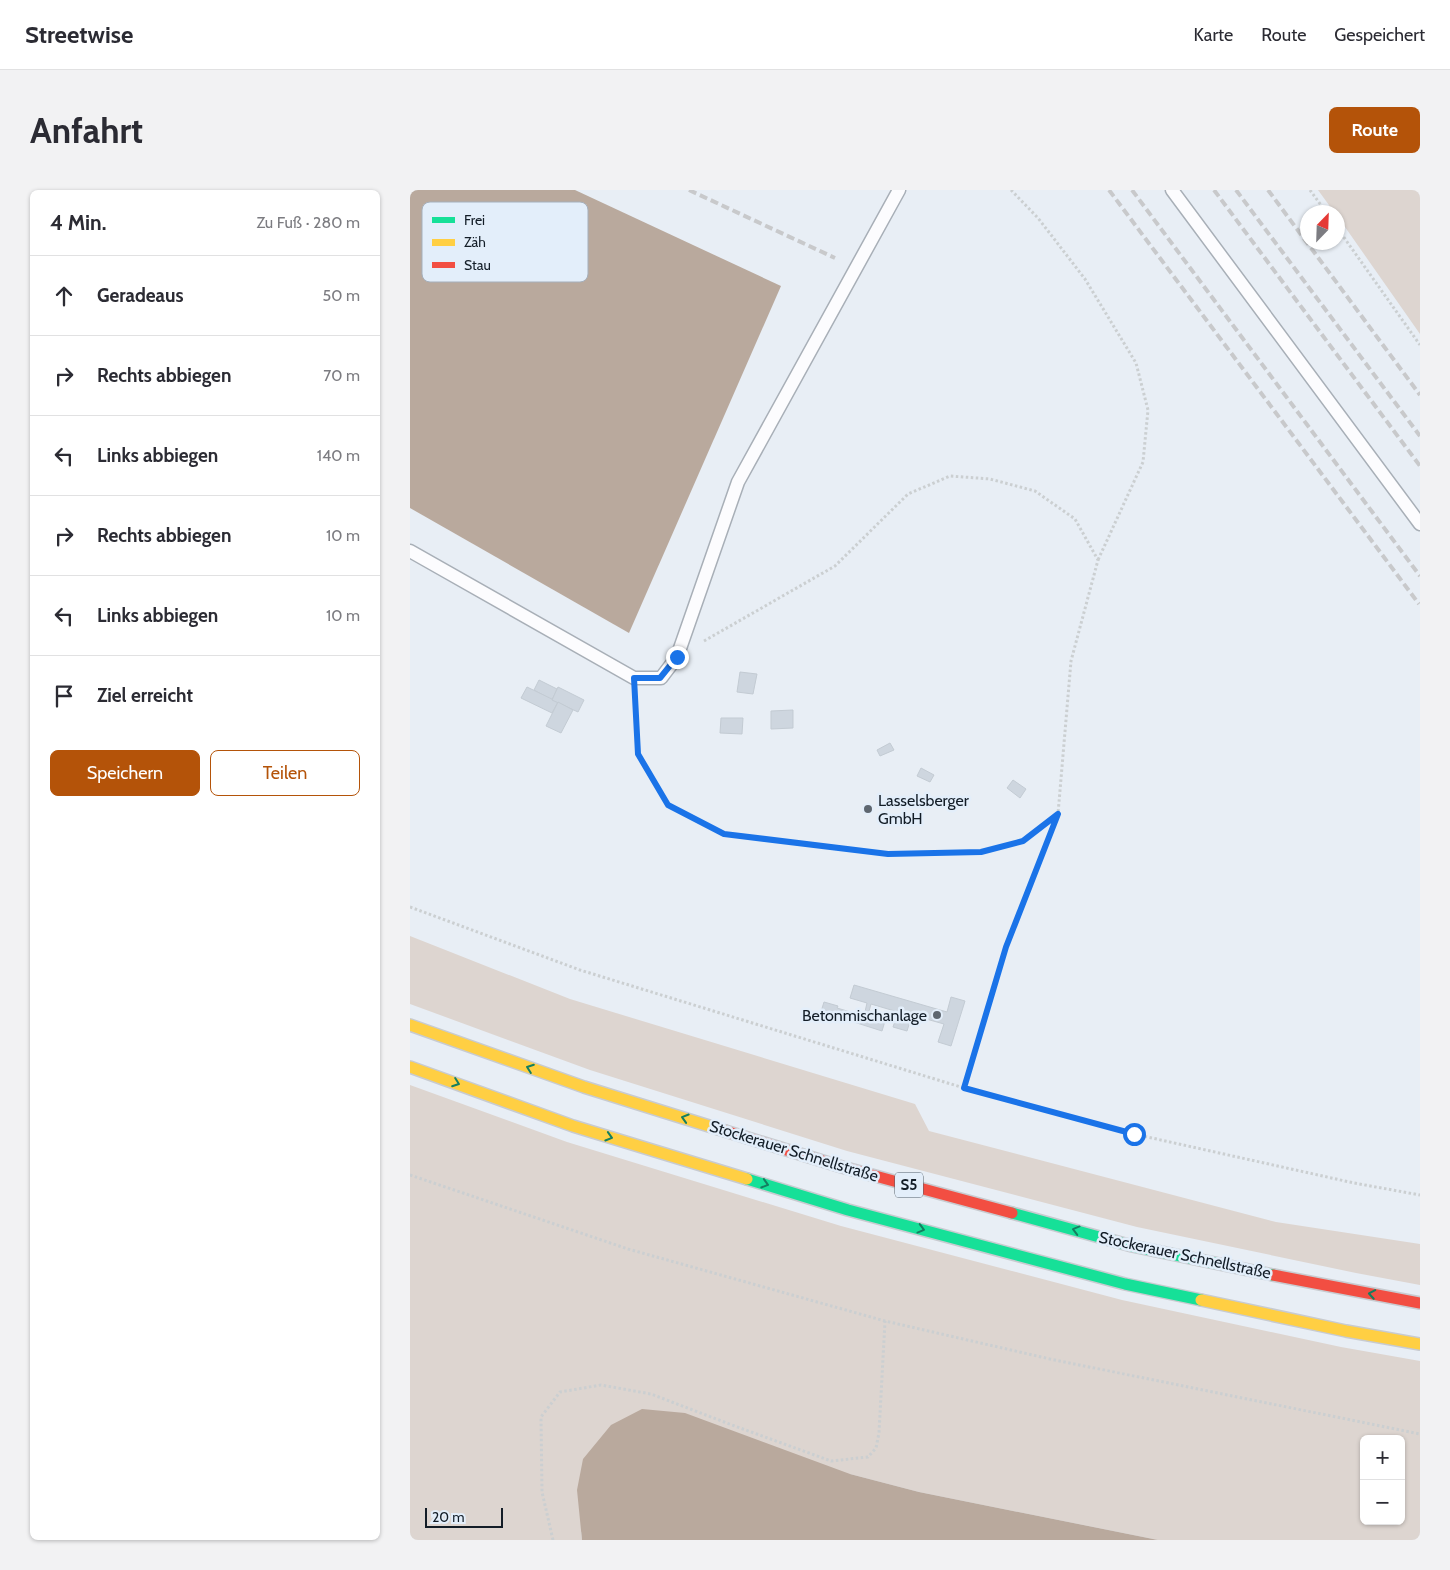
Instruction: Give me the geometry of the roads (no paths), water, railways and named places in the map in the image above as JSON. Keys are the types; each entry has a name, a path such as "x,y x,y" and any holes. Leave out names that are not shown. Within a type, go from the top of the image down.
{"highway":[{"name":"Stockerauer Schnellstraße","path":"410,1025 584,1087 851,1169 1132,1246 1353,1291 1420,1302"},
{"name":"S5","path":"410,1067 573,1126 848,1210 1125,1284 1346,1331 1420,1344"}],"lane":[{"path":"410,551 634,678 660,678 677,657 738,482 899,190"},
{"path":"1172,190 1420,524"}],"railway":[{"path":"689,190 835,258"},
{"path":"1109,190 1419,604"},
{"path":"1132,190 1420,576"},
{"path":"1214,190 1420,466"},
{"path":"1236,190 1420,436"},
{"path":"1268,190 1420,395"}],"place":[{"name":"Lasselsberger GmbH","path":"868,809"},
{"name":"Betonmischanlage","path":"937,1015"}]}
